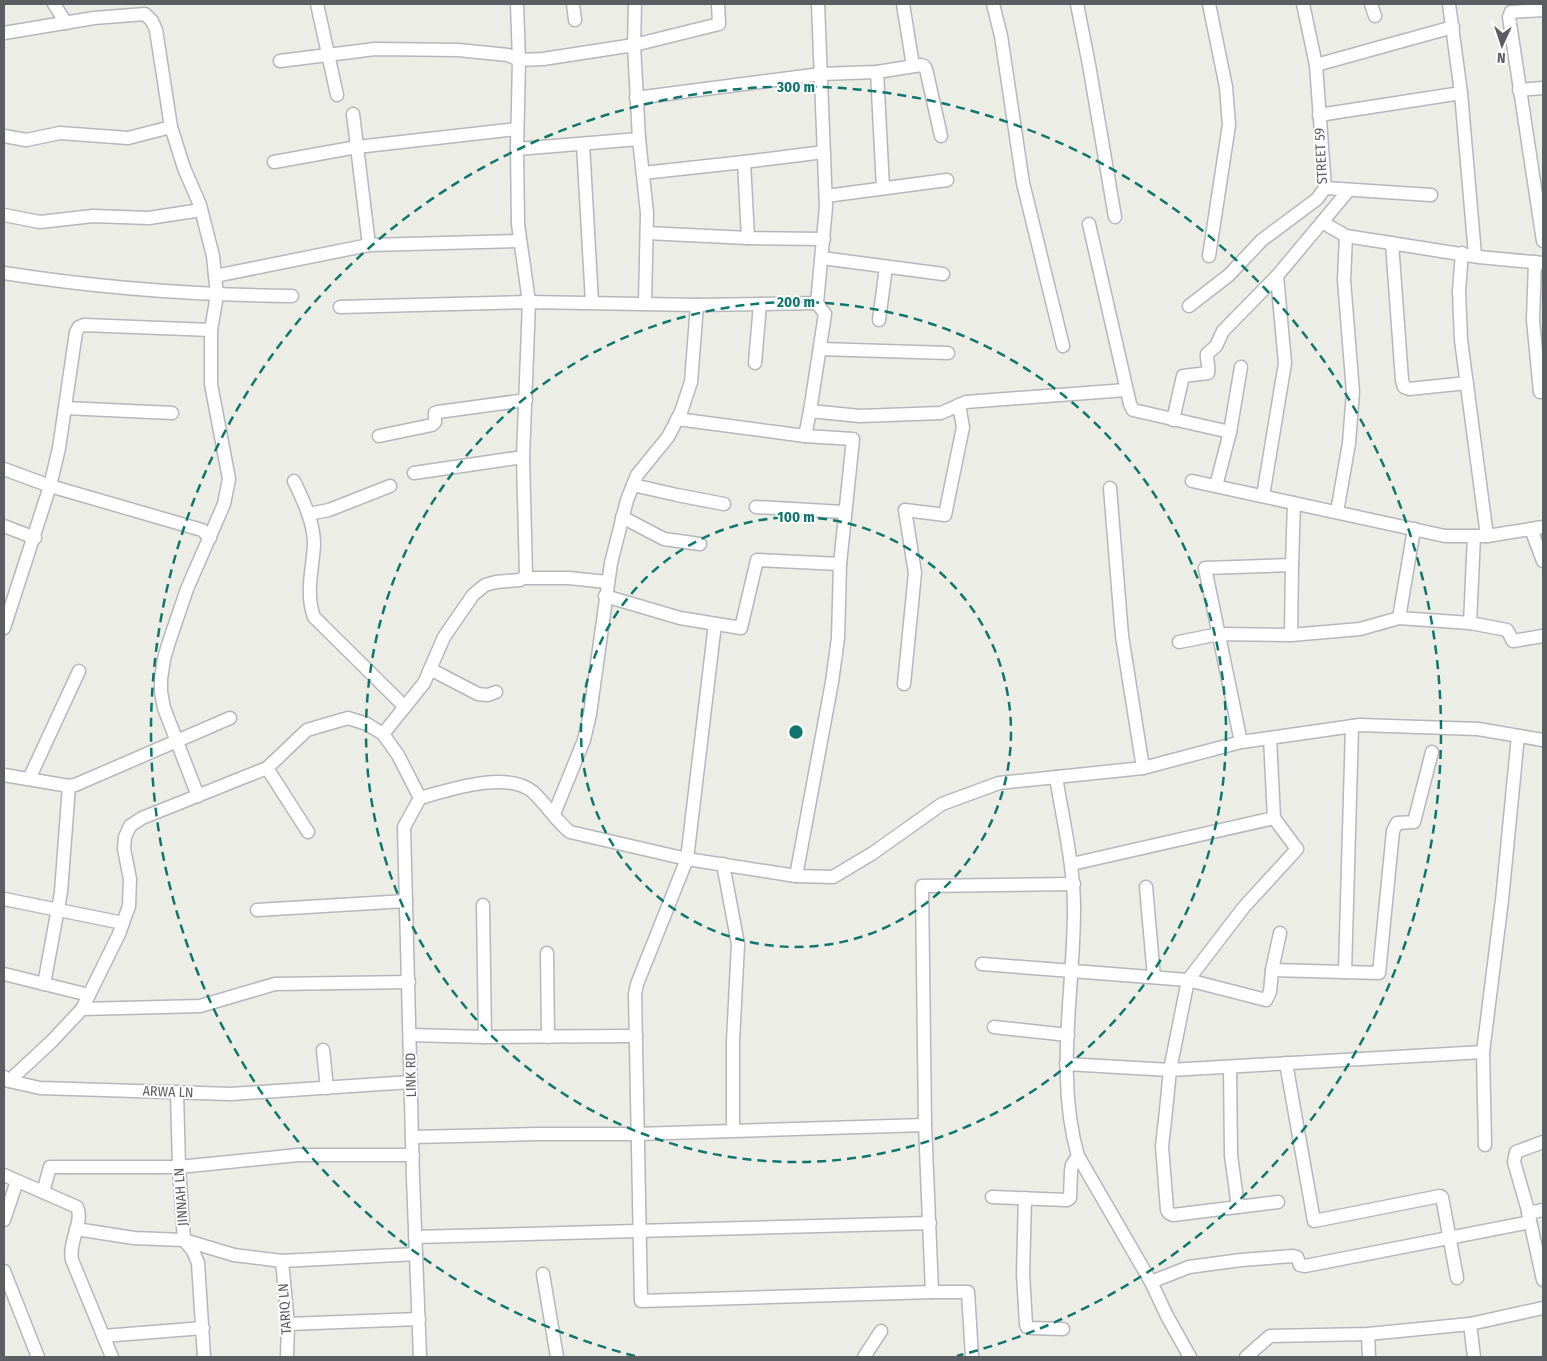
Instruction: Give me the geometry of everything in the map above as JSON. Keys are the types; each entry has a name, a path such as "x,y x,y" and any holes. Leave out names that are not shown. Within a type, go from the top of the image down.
{"street":[{"path":"54,4 66,23"},
{"path":"105,4 109,17"},
{"path":"317,4 337,95"},
{"path":"517,4 518,224 529,302 523,457 526,575 524,578"},
{"path":"573,4 575,20"},
{"path":"635,4 636,98 647,213 645,303"},
{"path":"280,61 375,49 458,50 508,55 518,60 543,59 634,45 719,24 718,4"},
{"path":"806,436 825,314 817,304 824,239 826,196 818,4"},
{"path":"903,4 913,66"},
{"path":"993,4 1001,36 1023,183 1063,346"},
{"path":"1077,4 1115,217"},
{"path":"1209,4 1226,87 1229,125 1209,256"},
{"name":"STREET 59","path":"1188,306 1229,275 1262,240 1316,198 1325,188 1316,65 1303,4"},
{"path":"1371,4 1375,16"},
{"path":"1449,4 1461,93 1475,255"},
{"path":"1543,10 1511,12 1508,17 1520,90 1539,181 1543,240"},
{"path":"4,33 109,17 145,14 152,20 156,30 172,127 184,168 201,210 214,256 217,295 211,330 211,384 229,478 224,504 187,589 164,659 161,692 164,708 198,796"},
{"path":"1316,65 1453,27"},
{"path":"636,98 821,74 877,72 921,65 926,69 941,136"},
{"path":"877,72 883,188"},
{"path":"1520,90 1543,88"},
{"path":"1319,115 1461,93"},
{"path":"353,114 369,245"},
{"path":"4,136 26,140 60,133 128,138 172,127"},
{"path":"274,162 358,147 517,129"},
{"path":"517,150 639,139"},
{"path":"584,144 592,302"},
{"path":"643,173 824,152"},
{"path":"744,162 748,238"},
{"path":"826,196 947,180"},
{"path":"1325,188 1431,195"},
{"path":"1173,420 1183,376 1208,373 1210,369 1206,360 1207,354 1216,346 1223,331 1278,276 1348,191"},
{"path":"4,215 40,222 93,216 149,218 201,210"},
{"path":"1322,222 1346,236 1479,256 1539,262 1533,320 1540,392"},
{"path":"1089,224 1126,390 1133,410 1230,432"},
{"path":"647,233 748,238 824,239"},
{"path":"1338,512 1349,443 1353,392 1344,280 1346,236"},
{"path":"215,276 369,245 520,241"},
{"path":"1392,243 1404,387 1409,389 1467,383"},
{"path":"1462,253 1459,290 1461,340 1467,383 1480,536 1470,623"},
{"path":"822,258 886,268 943,274"},
{"path":"879,320 886,268"},
{"path":"4,273 56,282 217,295 292,296"},
{"path":"1263,496 1284,363 1278,276"},
{"path":"340,307 529,302 697,305 817,304"},
{"path":"755,363 760,304"},
{"path":"554,814 584,740 590,714 605,596 622,517 637,475 668,437 691,382 697,305"},
{"path":"4,628 35,538 60,448 76,332 79,327 211,330"},
{"path":"820,349 948,353"},
{"path":"1216,486 1230,432 1241,367"},
{"path":"810,411 860,416 941,413 966,402 1126,390"},
{"path":"380,436 432,425 435,422 435,413 438,412 526,400"},
{"path":"904,684 915,574 905,510 945,515 963,426 959,405"},
{"path":"65,408 172,413"},
{"path":"677,419 806,436 853,439 844,512 836,656 796,876"},
{"path":"414,473 523,457"},
{"path":"4,469 50,486 202,530 210,538"},
{"path":"294,480 312,527 314,542 309,590 310,604 314,617 405,708"},
{"path":"1192,481 1445,536 1480,536 1537,528 1543,561"},
{"path":"633,485 724,504"},
{"path":"308,514 330,510 390,486"},
{"path":"1110,488 1122,636 1143,768"},
{"path":"1292,636 1294,503"},
{"path":"756,507 844,512"},
{"path":"622,517 664,539 700,544"},
{"path":"4,526 35,538"},
{"path":"1398,618 1414,529"},
{"path":"605,596 680,618 741,628 757,560 840,564"},
{"path":"1241,742 1205,568 1292,565"},
{"path":"383,734 424,683 444,637 473,595 485,585 524,578 569,578 608,582"},
{"path":"1179,642 1219,634 1292,636 1360,628 1398,618 1470,623 1507,630 1513,641 1543,636"},
{"path":"715,624 687,859 637,984 635,994 641,1301 968,1292 972,1357"},
{"path":"430,669 478,694 488,695 496,692"},
{"path":"28,779 79,671"},
{"path":"4,779 4,775 69,786 230,718"},
{"path":"6,1079 52,1041 82,1009 89,995 129,906 130,879 124,849 125,837 130,826 142,818 267,768 306,730 348,718 367,724 383,734 398,755 420,798 468,785 499,782 515,784 532,792 554,814 560,824 570,832 687,859 796,876 833,877 873,853 942,804 1000,783 1143,768 1241,742 1360,725 1478,729 1543,740"},
{"path":"1345,972 1352,726"},
{"path":"1485,1145 1483,1052 1502,900 1518,736"},
{"path":"1270,738 1274,818 1297,849 1244,907 1188,980 1170,1070 1162,1146 1167,1210 1173,1215 1278,1202"},
{"path":"1272,970 1379,972 1392,831 1397,823 1414,822 1432,752"},
{"path":"267,768 308,832"},
{"path":"1056,777 1074,884 1072,970 1066,1064 1072,1136 1078,1156 1151,1282 1190,1357"},
{"path":"44,984 59,910 69,786"},
{"name":"LINK RD","path":"420,798 404,827 420,1357"},
{"path":"1072,864 1274,818"},
{"path":"723,864 738,944 733,1041 733,1130"},
{"path":"932,1292 925,1125 922,886 1074,884"},
{"path":"1146,887 1154,977"},
{"path":"4,899 123,923"},
{"path":"257,910 406,901"},
{"path":"483,905 485,1037"},
{"path":"982,964 1188,980 1266,1000 1270,992 1272,970 1280,933"},
{"path":"547,952 548,1037"},
{"path":"4,974 89,995"},
{"path":"82,1009 200,1006 275,984 409,982"},
{"path":"994,1027 1068,1035"},
{"path":"410,1035 485,1037 636,1036"},
{"path":"323,1050 327,1088"},
{"path":"1066,1064 1170,1070 1483,1052"},
{"path":"1286,1063 1314,1221 1440,1196 1451,1238 1458,1278"},
{"path":"1230,1067 1231,1155 1238,1207"},
{"name":"ARWA LN","path":"6,1079 40,1088 231,1094 411,1082"},
{"name":"JINNAH LN","path":"177,1092 179,1167 184,1240 193,1251 198,1263 204,1357"},
{"path":"413,1137 637,1134 925,1125"},
{"path":"1543,1142 1516,1152 1514,1156 1543,1280"},
{"path":"43,1192 50,1167 179,1167 298,1155 413,1155"},
{"path":"992,1197 1067,1200 1070,1198 1071,1171 1078,1156"},
{"path":"4,1175 77,1207 80,1212 70,1253 112,1357"},
{"path":"4,1220 17,1181"},
{"path":"1024,1198 1022,1274 1026,1324 1030,1328 1063,1329"},
{"path":"1151,1282 1189,1267 1293,1256 1298,1257 1300,1265 1305,1266 1451,1238 1529,1217 1543,1210"},
{"path":"415,1237 930,1223"},
{"path":"76,1229 134,1238 184,1240 234,1255 282,1261 416,1254"},
{"name":"TARIQ LN","path":"282,1261 288,1324 287,1357"},
{"path":"4,1271 38,1357"},
{"path":"543,1274 558,1357"},
{"path":"1246,1357 1270,1336 1368,1334 1470,1324 1543,1308"},
{"path":"288,1324 419,1319"},
{"path":"1470,1324 1474,1357"},
{"path":"103,1336 203,1328"},
{"path":"864,1357 881,1331"},
{"path":"1368,1334 1369,1357"}]}
